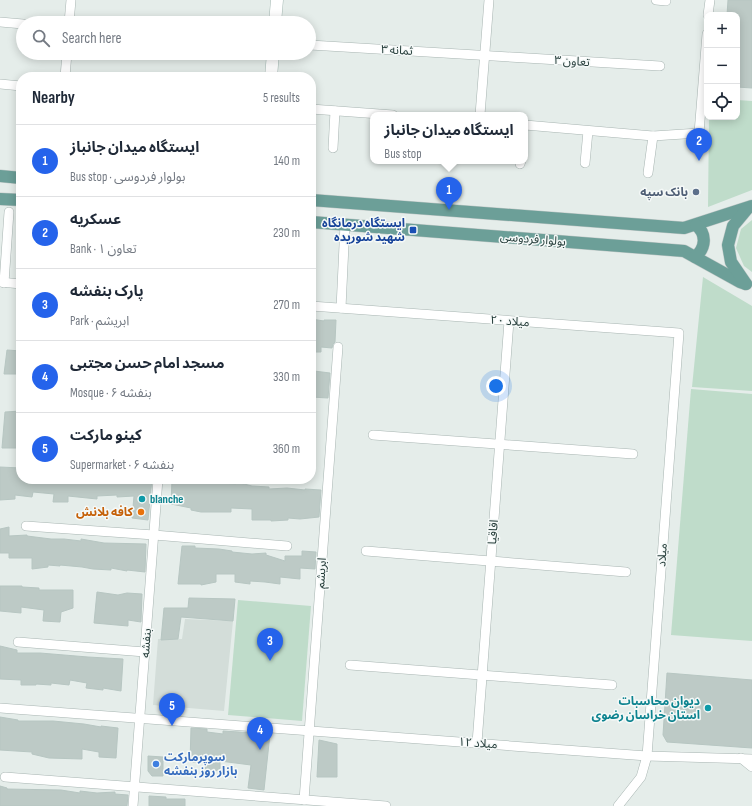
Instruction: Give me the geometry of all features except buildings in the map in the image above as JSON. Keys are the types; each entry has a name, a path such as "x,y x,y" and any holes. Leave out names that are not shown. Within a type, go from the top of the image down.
{"main road":[{"path":"0,176 16,178"},
{"path":"0,199 16,200"},
{"name":"بولوار فردوسی","path":"316,200 684,228 750,207"},
{"path":"749,286 731,262 728,245 733,226 750,207"},
{"name":"بولوار فردوسی","path":"316,222 684,251 749,286"},
{"path":"695,257 702,250 704,241 702,232 696,225"}],"street":[{"path":"70,16 71,0"},
{"path":"276,16 277,0"},
{"path":"480,112 489,0"},
{"path":"656,0 666,1"},
{"path":"708,12 710,0"},
{"path":"0,22 16,23"},
{"name":"ثمانه ۳","path":"316,45 484,55"},
{"path":"528,126 653,136 699,133 706,48"},
{"name":"تعاون ۳","path":"484,55 660,66"},
{"path":"65,72 66,60"},
{"path":"271,72 272,60"},
{"path":"0,84 16,86"},
{"path":"316,108 370,113"},
{"path":"333,148 336,110"},
{"path":"585,163 588,130"},
{"path":"648,173 653,136"},
{"path":"9,212 2,283 16,284"},
{"path":"341,308 345,224"},
{"name":"میلاد ۲۰","path":"316,306 679,333"},
{"name":"اقاقیا","path":"477,743 509,320"},
{"name":"میلاد","path":"618,806 641,777 647,756 679,333"},
{"name":"ابریشم","path":"304,800 338,347"},
{"path":"373,435 632,454"},
{"name":"بنفشه","path":"133,806 158,484"},
{"path":"26,526 287,546"},
{"path":"366,551 626,572"},
{"path":"18,642 145,652"},
{"path":"350,665 612,685"},
{"name":"میلاد ۱۲","path":"0,708 647,756 752,759"},
{"path":"741,758 752,767"},
{"path":"5,777 386,806"}],"shaded area":[{"path":"185,619 233,621 224,711 153,705 158,639 182,639"}],"green space":[{"path":"740,100 752,101 752,190 708,207 709,120 740,120"},
{"path":"752,220 752,272 744,266 736,248 741,229"},
{"path":"703,277 752,306 752,391 692,387"},
{"path":"691,389 752,394 752,641 671,635"},
{"path":"238,600 311,606 302,721 228,715"}],"place":[{"name":"عسکریه","path":"699,161"},
{"name":"بانک سپه","path":"696,192"},
{"name":"ایستگاه میدان جانباز","path":"449,210"},
{"name":"ایستگاه درمانگاه شهید شوریده","path":"413,230"},
{"name":"blanche","path":"142,499"},
{"name":"کافه بلانش","path":"141,512"},
{"name":"پارک بنفشه","path":"270,661"},
{"name":"دیوان محاسبات استان خراسان رضوی","path":"708,708"},
{"name":"کینو مارکت","path":"172,726"},
{"name":"مسجد امام حسن مجتبی","path":"260,750"},
{"name":"سوپرمارکت بازار روز بنفشه","path":"156,764"}]}
